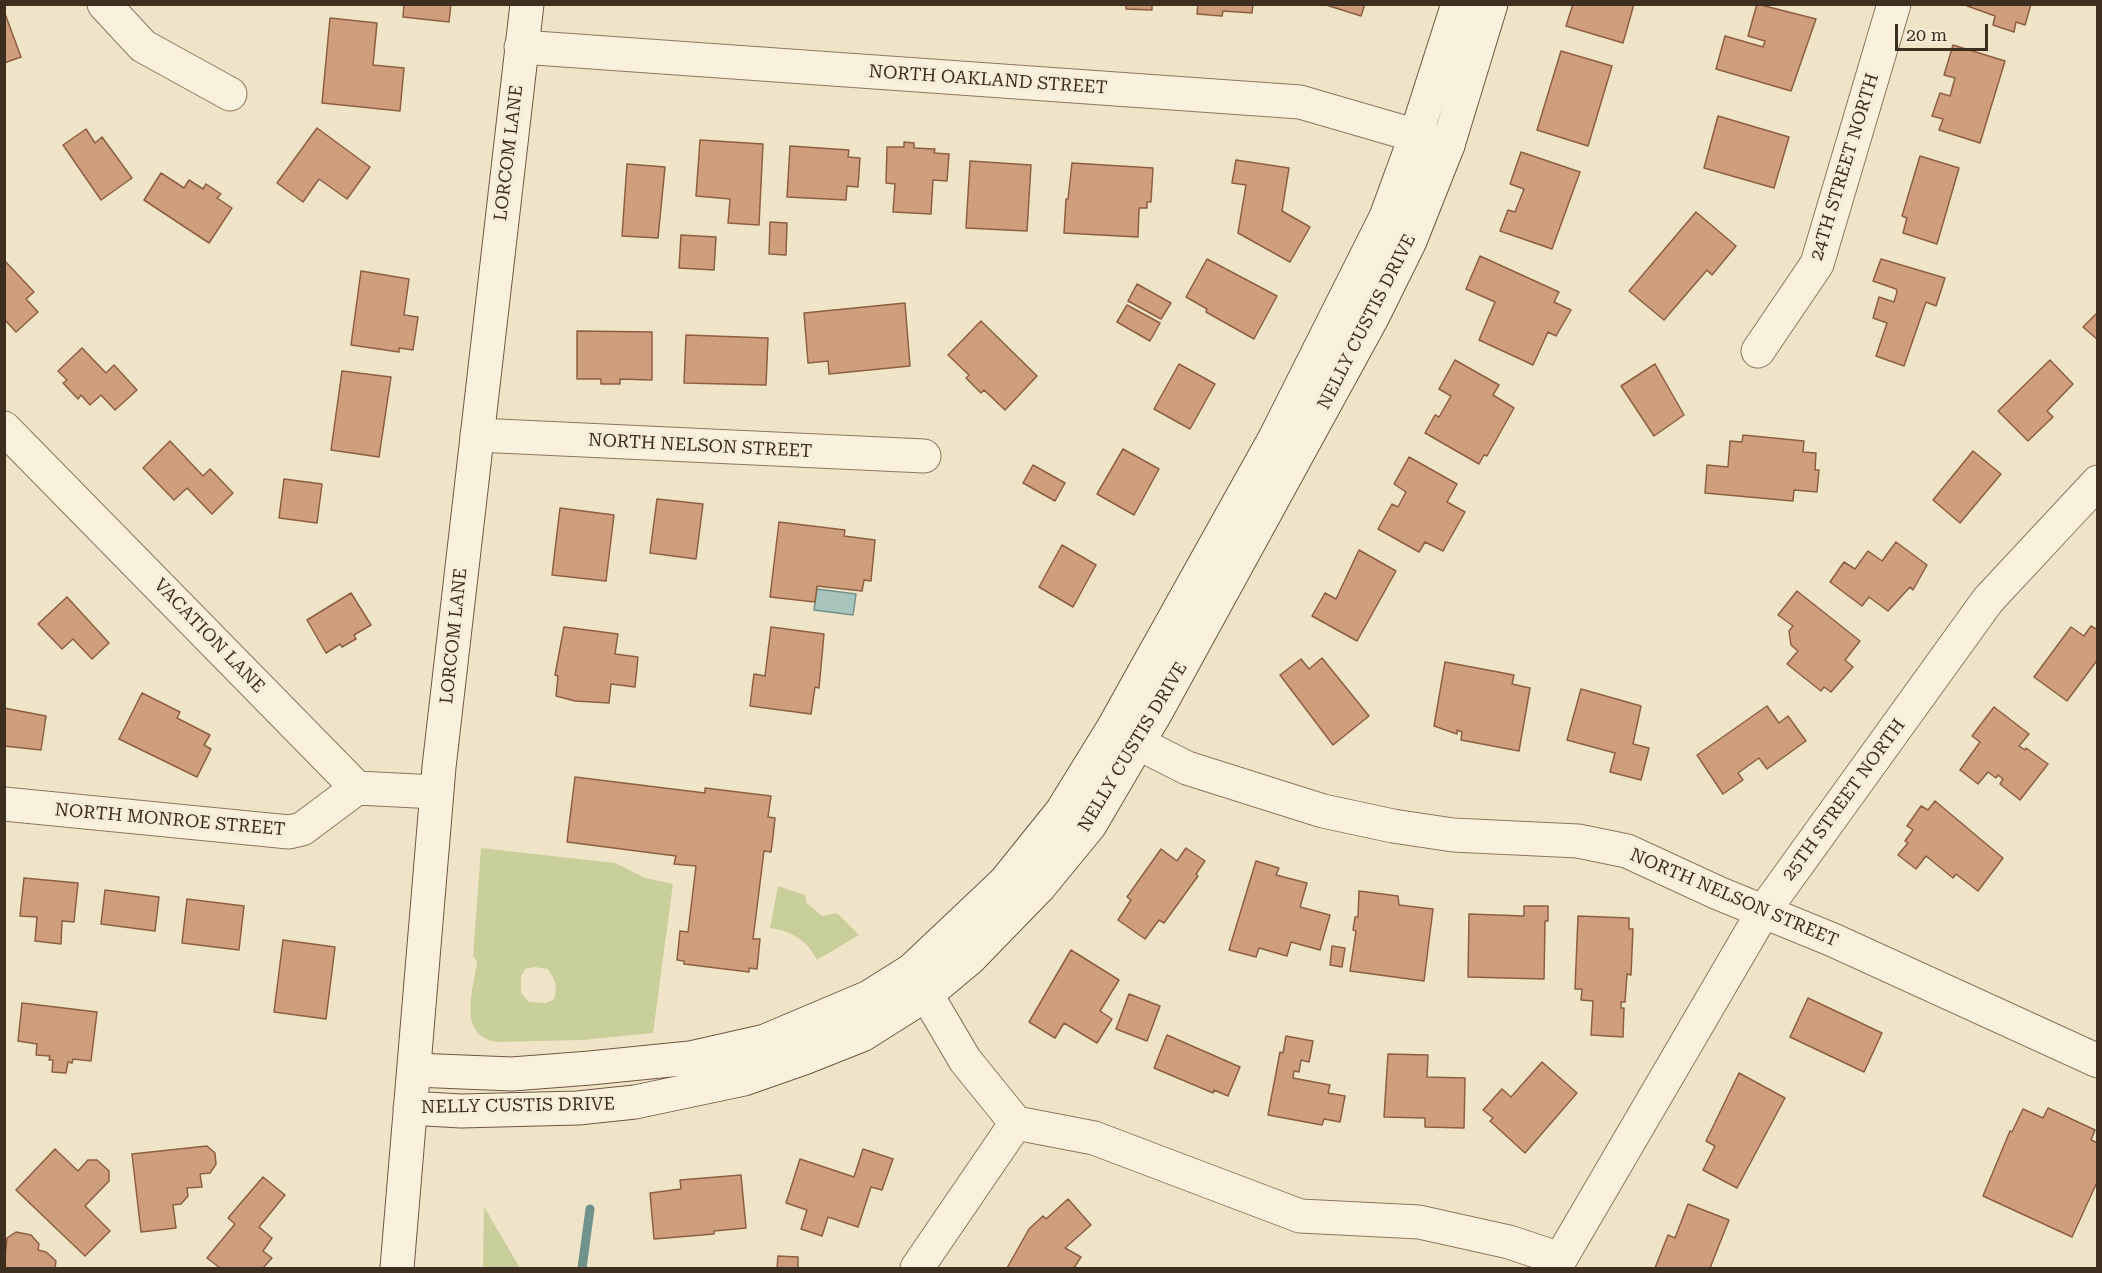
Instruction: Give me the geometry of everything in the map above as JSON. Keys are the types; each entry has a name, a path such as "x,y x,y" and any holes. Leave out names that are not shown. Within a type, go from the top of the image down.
{"street":[{"path":"104,4 144,46 230,94"},
{"name":"LORCOM LANE","path":"397,1269 436,792 527,4"},
{"name":"NELLY CUSTIS DRIVE","path":"414,1070 512,1074 690,1058 765,1041 869,998 920,982 970,958 1040,886 1090,825 1125,737 1386,217 1416,135 1458,4"},
{"name":"NELLY CUSTIS DRIVE","path":"1125,737 1373,316 1410,241 1448,145 1491,4"},
{"name":"24TH STREET NORTH","path":"1758,351 1817,264 1894,4"},
{"name":"NORTH OAKLAND STREET","path":"521,46 1300,102 1448,145"},
{"name":"VACATION LANE","path":"4,428 357,788"},
{"name":"NORTH NELSON STREET","path":"477,435 924,456"},
{"name":"25TH STREET NORTH","path":"1557,1264 1763,912 1988,600 2097,482"},
{"name":"NORTH NELSON STREET","path":"1125,737 1187,768 1323,811 1393,826 1453,835 1578,841 1627,851 1763,912 1833,940 2097,1061"},
{"path":"357,788 436,792"},
{"name":"NORTH MONROE STREET","path":"4,804 289,832 302,829 357,788"},
{"path":"920,982 965,1060 1016,1123 1094,1138 1300,1216 1419,1222 1509,1242 1557,1264"},
{"name":"NELLY CUSTIS DRIVE","path":"410,1108 461,1111 578,1108 635,1102 744,1079 862,1035 920,982"},
{"path":"917,1269 1016,1123"}],"green space":[{"path":"481,848 615,863 645,878 673,884 653,1033 583,1040 497,1042 484,1038 476,1031 470,1011 477,962 473,956","holes":["534,967 548,969 555,983 554,999 546,1003 529,1002 521,993 521,976 525,969"]},
{"path":"778,886 805,895 807,903 822,916 837,913 859,935 817,960 798,938 785,931 770,928"},
{"path":"484,1207 520,1268 483,1268"}],"water":[{"path":"817,589 856,594 853,615 814,610"}],"building":[{"path":"404,4 451,4 449,22 403,17"},
{"path":"1126,4 1152,4 1152,10 1126,9"},
{"path":"1198,4 1253,4 1252,13 1223,11 1222,16 1197,14"},
{"path":"1323,4 1365,4 1361,16"},
{"path":"1573,4 1634,4 1623,43 1566,26"},
{"path":"1757,4 1816,19 1791,91 1716,69 1725,36 1763,47 1765,41 1748,36"},
{"path":"1962,4 2031,4 2025,25 2016,22 2014,32 1993,25 1995,16"},
{"path":"4,11 21,57 4,63"},
{"path":"330,18 377,23 373,65 404,68 400,111 322,103"},
{"path":"1953,45 2005,61 1980,143 1939,130 1943,119 1932,116 1940,93 1950,96 1955,78 1944,75"},
{"path":"1561,51 1612,66 1588,146 1537,130"},
{"path":"1718,116 1789,137 1774,188 1704,168"},
{"path":"317,128 370,167 347,199 319,179 303,202 277,183"},
{"path":"86,129 95,143 102,137 132,178 101,200 63,145"},
{"path":"700,140 763,144 759,225 728,223 730,199 696,196"},
{"path":"904,142 914,143 914,148 935,149 934,153 949,154 947,181 933,180 931,214 893,212 895,184 886,183 887,147 904,147"},
{"path":"790,146 849,150 848,157 860,158 858,187 847,186 846,200 787,197"},
{"path":"1521,152 1580,172 1552,249 1500,231 1508,210 1515,212 1524,189 1510,184"},
{"path":"1920,156 1959,168 1937,244 1903,233 1907,218 1902,216"},
{"path":"1236,160 1289,168 1282,211 1310,227 1290,262 1238,233 1246,185 1232,183"},
{"path":"970,161 1031,165 1027,231 966,228"},
{"path":"1072,163 1153,168 1151,202 1147,202 1147,208 1139,208 1138,237 1064,233 1066,199 1068,199"},
{"path":"627,164 665,167 658,238 622,236"},
{"path":"161,173 184,188 189,180 203,189 206,184 221,194 217,198 232,208 209,243 144,200"},
{"path":"1696,212 1736,246 1712,275 1707,270 1664,320 1629,291"},
{"path":"770,222 787,223 786,255 769,254"},
{"path":"681,235 716,237 714,270 679,268"},
{"path":"1480,256 1559,292 1554,302 1571,310 1556,336 1548,332 1533,365 1479,340 1495,302 1466,289"},
{"path":"1207,259 1277,296 1254,339 1206,312 1207,309 1186,297"},
{"path":"1881,259 1945,278 1936,306 1926,302 1904,366 1876,356 1887,323 1873,318 1879,297 1894,302 1897,292 1896,289 1873,281"},
{"path":"4,260 34,292 26,299 38,312 16,332 4,319"},
{"path":"361,271 409,279 404,315 418,317 413,350 399,348 399,352 351,345"},
{"path":"1137,284 1171,303 1161,319 1128,301"},
{"path":"905,303 910,366 829,374 828,361 808,363 804,313"},
{"path":"1127,305 1160,323 1150,341 1117,322"},
{"path":"2098,312 2098,340 2083,327"},
{"path":"981,321 1037,376 1005,410 984,390 981,393 966,378 969,375 948,355"},
{"path":"577,331 652,332 652,380 620,379 620,384 601,384 601,379 577,379"},
{"path":"686,335 768,338 766,385 684,383"},
{"path":"82,348 106,373 114,365 137,390 115,410 101,395 90,405 81,395 78,399 63,383 67,380 58,371"},
{"path":"1455,360 1499,385 1493,395 1514,408 1487,456 1484,455 1479,464 1425,433 1435,415 1439,417 1451,396 1439,389"},
{"path":"2050,360 2073,384 2047,411 2053,417 2028,441 1998,411"},
{"path":"1179,364 1215,384 1190,429 1154,409"},
{"path":"1655,364 1684,415 1654,436 1621,386"},
{"path":"342,371 391,377 379,457 331,450"},
{"path":"1743,435 1804,441 1803,452 1816,453 1815,470 1819,470 1817,492 1794,490 1793,501 1705,493 1707,465 1728,467 1730,441 1742,442"},
{"path":"170,441 203,476 210,469 233,493 212,514 187,488 174,500 143,468"},
{"path":"1123,449 1159,469 1134,515 1097,494"},
{"path":"1973,451 2001,474 1960,523 1933,500"},
{"path":"1409,457 1457,484 1447,502 1465,512 1443,551 1425,542 1419,552 1378,529 1392,504 1398,507 1406,492 1394,484"},
{"path":"1033,465 1065,483 1055,501 1023,483"},
{"path":"284,479 322,484 317,523 279,518"},
{"path":"657,499 703,504 696,559 650,553"},
{"path":"560,508 614,515 606,581 552,575"},
{"path":"779,522 845,530 844,536 875,540 871,581 864,580 862,591 817,586 815,602 770,597"},
{"path":"1896,542 1927,565 1913,590 1910,587 1888,611 1869,597 1862,606 1830,582 1844,562 1855,569 1868,551 1882,561"},
{"path":"1062,545 1096,565 1073,607 1039,587"},
{"path":"1359,550 1396,571 1357,641 1312,616 1325,593 1336,599"},
{"path":"1797,591 1860,641 1845,660 1853,667 1831,692 1824,687 1821,691 1787,664 1798,651 1791,645 1789,631 1793,626 1778,615"},
{"path":"351,593 371,625 354,635 356,639 342,647 340,644 326,653 307,620"},
{"path":"67,597 109,643 92,659 73,639 62,649 38,624"},
{"path":"2091,626 2098,630 2098,659 2067,701 2034,677 2071,627 2084,636"},
{"path":"564,627 618,634 615,654 638,657 635,687 611,684 609,703 575,701 556,696 558,676 555,675"},
{"path":"771,627 824,634 819,688 815,687 811,714 750,706 754,674 765,676"},
{"path":"1322,658 1369,716 1333,745 1280,675 1301,659 1309,669"},
{"path":"1445,662 1514,675 1512,684 1530,688 1519,751 1461,740 1462,732 1457,730 1457,734 1434,726"},
{"path":"1581,689 1641,706 1633,744 1649,748 1641,780 1610,772 1615,753 1567,740"},
{"path":"142,693 180,712 177,718 210,735 204,745 211,749 197,777 119,739"},
{"path":"1767,706 1779,723 1788,716 1806,741 1767,769 1759,758 1738,773 1743,780 1723,794 1697,755"},
{"path":"1994,707 2029,734 2019,746 2025,750 2026,748 2048,764 2020,800 2000,784 2003,779 1998,775 1996,778 1988,772 1978,784 1960,770 1980,742 1972,736"},
{"path":"4,708 46,716 41,750 4,746"},
{"path":"575,777 705,793 705,788 771,796 768,817 775,818 773,837 771,852 764,851 753,939 760,939 757,969 749,968 749,972 684,964 684,961 677,960 680,931 688,932 696,866 674,864 676,856 567,842"},
{"path":"1935,801 2003,858 1978,891 1956,874 1953,878 1926,856 1916,869 1898,855 1908,843 1905,841 1913,830 1907,826 1921,806 1928,810"},
{"path":"1186,848 1205,861 1196,874 1198,876 1164,923 1159,920 1145,939 1118,920 1131,900 1127,897 1161,849 1177,861"},
{"path":"1256,861 1279,868 1276,875 1307,883 1300,907 1330,915 1320,950 1291,942 1287,956 1259,948 1256,957 1229,950"},
{"path":"24,878 78,883 74,922 62,921 61,944 35,941 37,917 20,916"},
{"path":"105,890 159,897 155,931 101,924"},
{"path":"1359,891 1398,896 1399,905 1433,909 1424,981 1350,971 1356,931 1353,930 1355,917 1358,917"},
{"path":"187,899 244,906 239,950 182,943"},
{"path":"1524,906 1548,906 1548,921 1545,921 1544,979 1468,977 1469,914 1524,916"},
{"path":"1578,916 1629,918 1629,929 1633,929 1631,975 1627,974 1625,1002 1621,1002 1621,1008 1624,1008 1623,1037 1591,1035 1593,1001 1581,1000 1582,989 1575,989"},
{"path":"283,940 335,947 326,1019 274,1012"},
{"path":"1332,946 1345,948 1342,967 1330,965"},
{"path":"1071,950 1119,980 1100,1011 1112,1019 1097,1043 1064,1023 1055,1038 1029,1022"},
{"path":"1129,994 1160,1006 1147,1041 1116,1029"},
{"path":"1808,998 1882,1033 1864,1072 1790,1037"},
{"path":"22,1003 97,1012 91,1061 73,1059 72,1063 68,1062 66,1073 52,1072 53,1060 49,1060 50,1056 36,1055 37,1044 18,1041"},
{"path":"1167,1035 1240,1067 1228,1096 1214,1090 1213,1093 1154,1068"},
{"path":"1286,1036 1313,1041 1309,1062 1301,1060 1299,1072 1294,1071 1293,1078 1330,1085 1328,1093 1345,1096 1340,1122 1324,1119 1322,1125 1268,1115 1280,1052 1283,1053"},
{"path":"1388,1054 1428,1055 1427,1077 1465,1078 1464,1128 1425,1127 1425,1118 1384,1117"},
{"path":"1542,1062 1577,1093 1525,1153 1490,1121 1493,1118 1483,1110 1502,1089 1511,1097"},
{"path":"1739,1073 1785,1098 1737,1188 1703,1170 1715,1146 1706,1141"},
{"path":"2048,1108 2095,1130 2091,1140 2098,1143 2098,1180 2072,1237 1983,1196 2010,1131 2012,1132 2023,1109 2043,1118"},
{"path":"207,1146 215,1153 216,1164 210,1173 200,1174 202,1187 187,1188 188,1196 181,1204 173,1205 176,1228 141,1232 132,1154"},
{"path":"55,1149 78,1171 88,1160 97,1160 109,1171 109,1181 85,1206 110,1231 85,1256 16,1190"},
{"path":"863,1149 893,1159 882,1190 871,1187 858,1227 828,1217 822,1236 801,1229 807,1210 786,1203 800,1159 854,1177"},
{"path":"741,1175 746,1228 714,1231 714,1234 654,1239 650,1193 681,1189 680,1180"},
{"path":"263,1177 285,1195 259,1227 272,1238 263,1251 272,1258 263,1268 220,1268 207,1258 235,1224 228,1218"},
{"path":"1068,1199 1091,1225 1065,1248 1081,1257 1074,1268 1007,1268 1029,1229 1043,1216 1046,1219"},
{"path":"1688,1204 1729,1220 1710,1268 1655,1268 1668,1235 1675,1238"},
{"path":"16,1232 31,1235 39,1244 38,1250 46,1252 56,1261 55,1268 4,1268 7,1238"},
{"path":"778,1256 798,1257 798,1268 777,1268"}],"waterway":[{"path":"582,1268 590,1209"}]}
